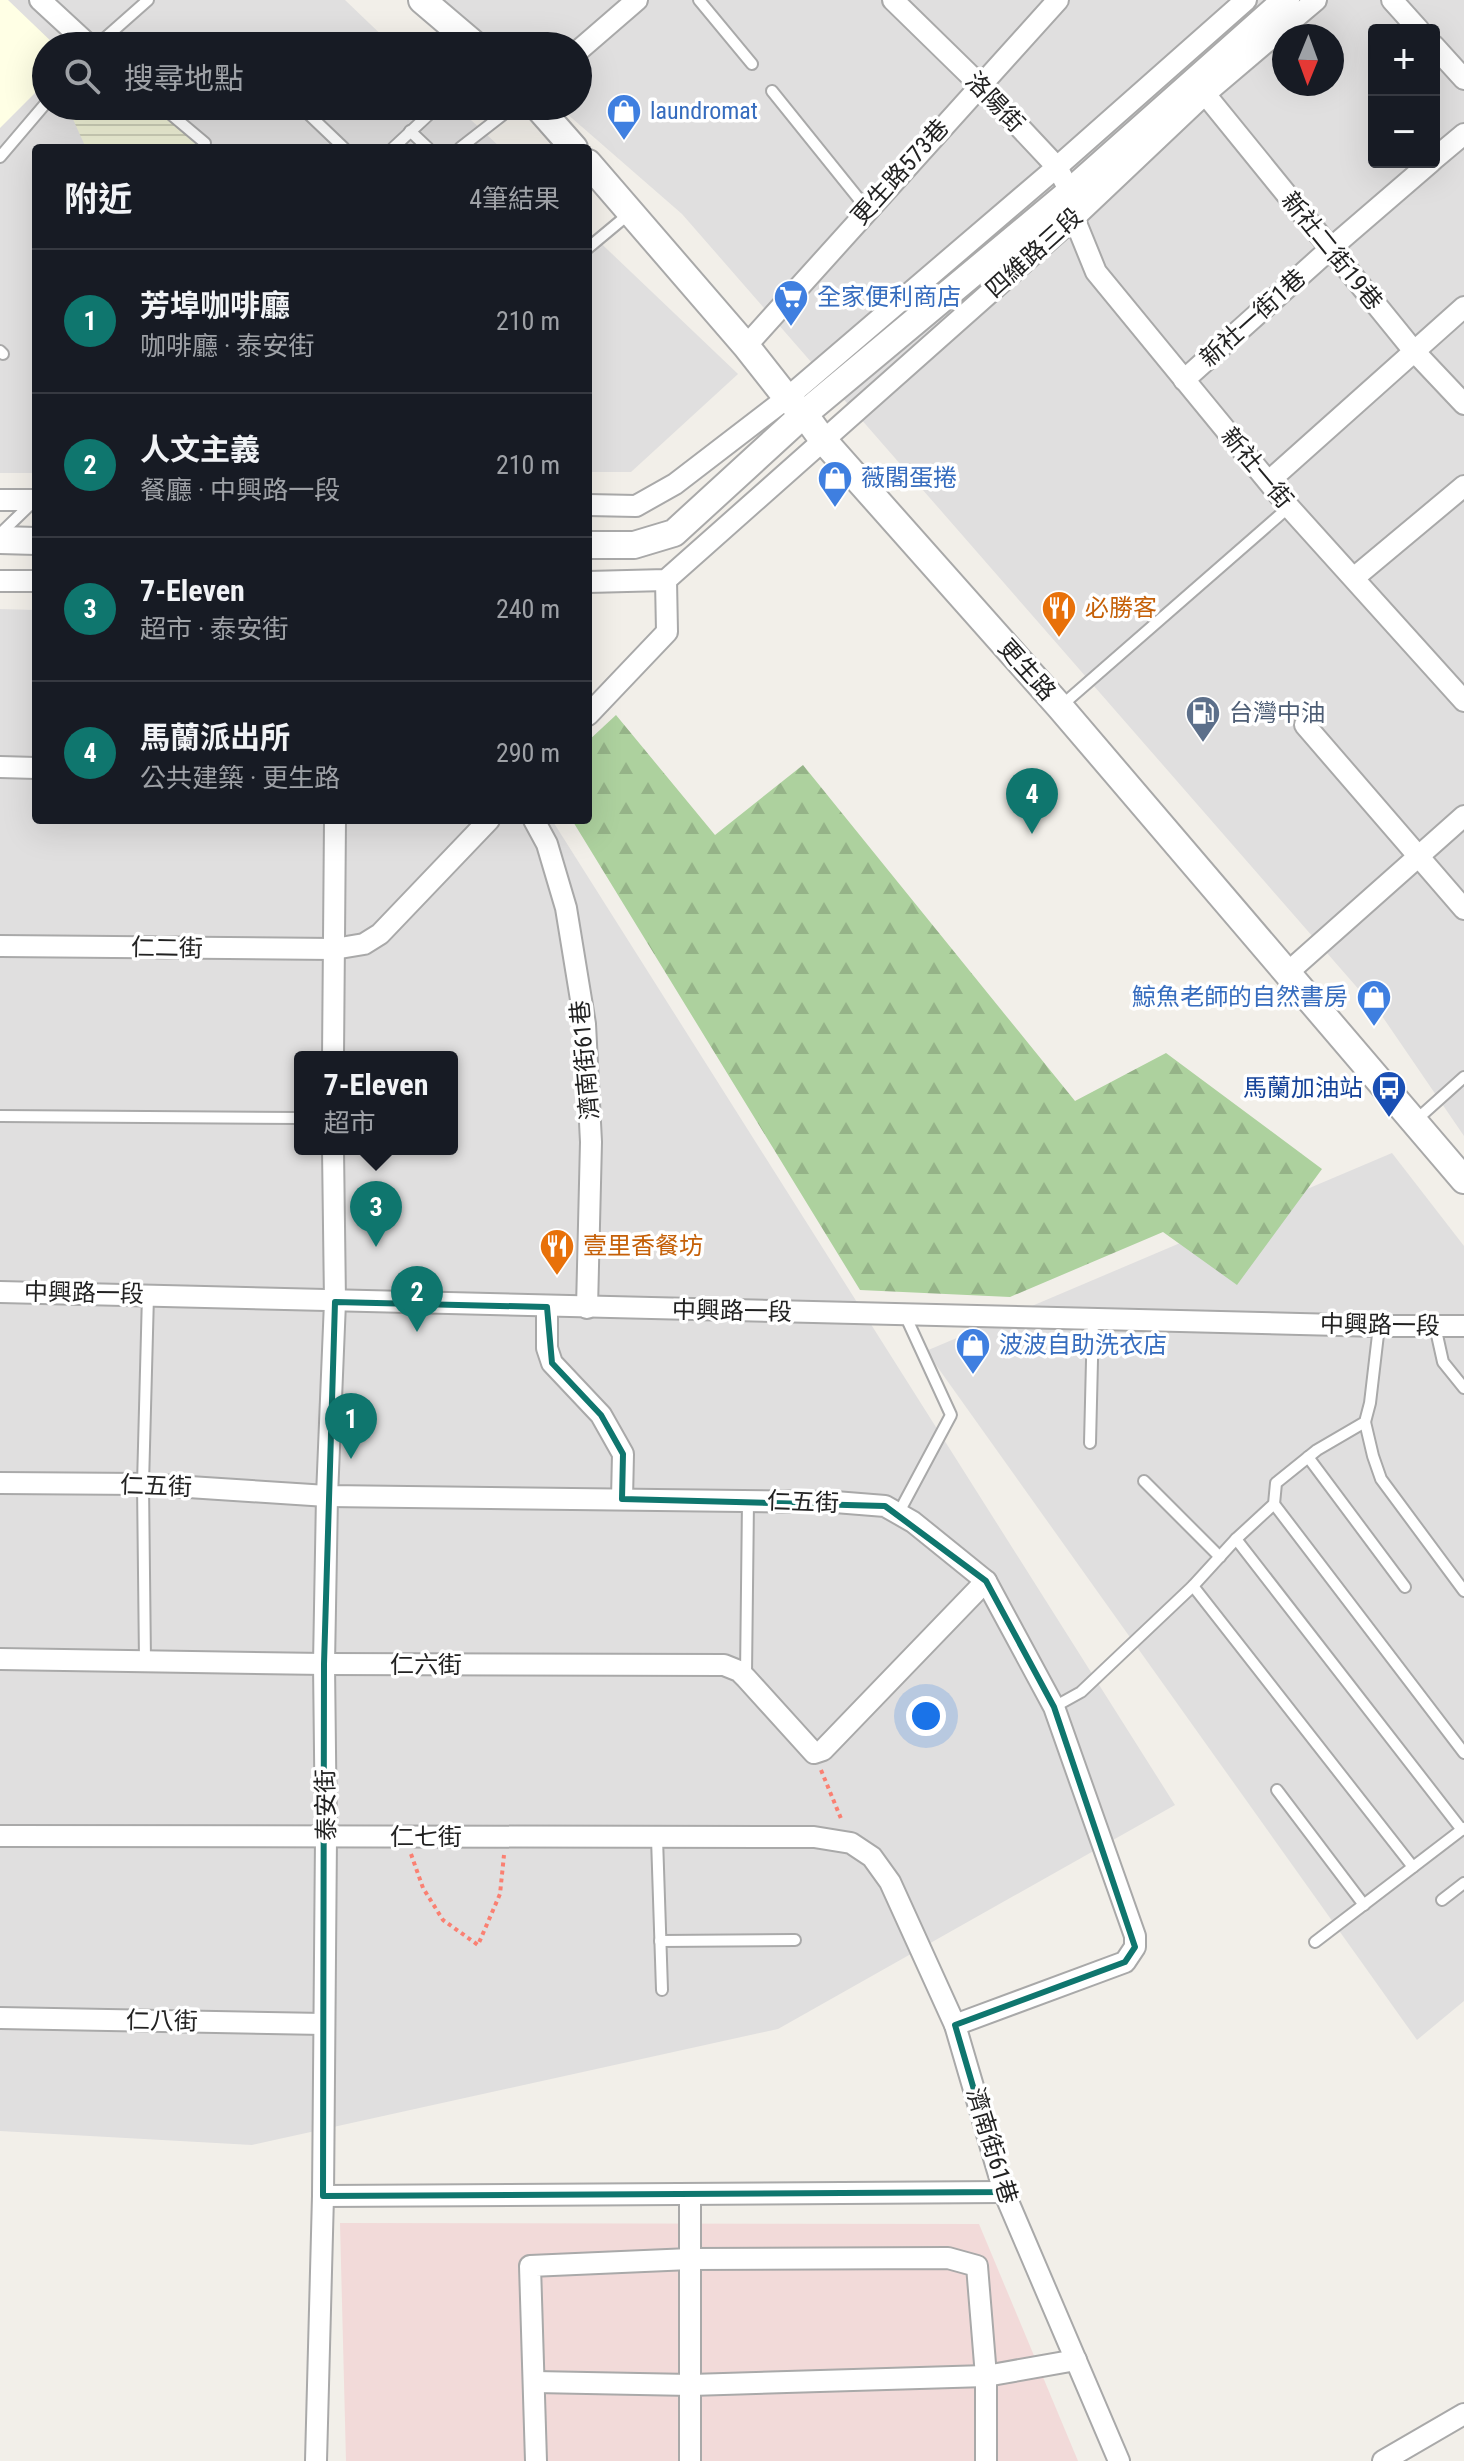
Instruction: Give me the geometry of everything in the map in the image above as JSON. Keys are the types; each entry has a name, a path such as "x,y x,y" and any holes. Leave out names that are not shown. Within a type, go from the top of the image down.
{"street":[{"path":"40,0 77,32"},
{"path":"422,0 460,32"},
{"path":"592,39 637,0"},
{"name":"洛陽街","path":"893,0 980,85 1057,167 1072,205"},
{"name":"更生路573巷","path":"746,346 1058,0"},
{"name":"四維路三段","path":"592,545 634,545 674,533 796,406 1057,167 1246,0"},
{"name":"四維路三段","path":"666,580 823,440 1286,0"},
{"name":"四維路三段","path":"592,505 636,506 796,406 1072,205 1316,0"},
{"path":"1392,0 1414,24"},
{"path":"1440,53 1464,79"},
{"name":"新社二街19巷","path":"1205,94 1413,350 1464,404"},
{"path":"549,120 570,144"},
{"name":"新社一街1巷","path":"1440,154 1464,134"},
{"name":"更生路","path":"592,167 823,440 1060,707 1464,1180"},
{"name":"新社一街1巷","path":"1184,380 1424,168"},
{"name":"新社一街","path":"1072,205 1096,272 1289,507 1464,701"},
{"path":"1269,481 1464,307"},
{"path":"1355,577 1464,486"},
{"path":"0,500 32,499"},
{"path":"0,537 32,541"},
{"path":"592,582 666,580 667,632 592,711"},
{"path":"0,581 32,581"},
{"path":"1305,725 1464,909"},
{"path":"0,767 32,768"},
{"path":"1286,974 1464,816"},
{"path":"333,1051 335,824"},
{"name":"仁二街","path":"0,946 334,949 364,944 380,934 485,824"},
{"name":"濟南街61巷","path":"536,824 547,844 566,908 585,1024 591,1142 587,1308"},
{"name":"泰安街","path":"316,2461 323,2196 324,1664 335,1302 333,1155"},
{"name":"中興路一段","path":"0,1292 1464,1326"},
{"path":"547,1307 547,1348 552,1363 601,1415 623,1454 622,1499"},
{"name":"仁五街","path":"0,1483 143,1484 327,1496 835,1502 885,1506 913,1522 986,1581 1054,1707 1135,1936 1135,1947 1125,1962 955,2025"},
{"path":"814,1753 823,1750 986,1581"},
{"name":"仁六街","path":"0,1659 724,1665 739,1671 814,1753"},
{"name":"仁七街","path":"0,1836 814,1837 851,1843"},
{"name":"濟南街61巷","path":"851,1843 872,1857 890,1882 955,2025 1004,2192 1119,2461"},
{"name":"仁八街","path":"0,2018 324,2024"},
{"path":"323,2196 1004,2192"},
{"path":"690,2194 690,2461"},
{"path":"536,2461 530,2266 690,2259 948,2258 977,2266 986,2376 986,2461"},
{"path":"535,2382 691,2385 986,2376 1076,2360"},
{"path":"1383,2461 1464,2414"}],"lane":[{"path":"110,32 148,0"},
{"path":"699,0 752,64"},
{"path":"772,91 867,209"},
{"path":"0,157 32,119"},
{"path":"178,120 205,143"},
{"path":"315,120 340,144"},
{"path":"397,144 422,120"},
{"path":"465,144 496,120"},
{"path":"410,131 424,144"},
{"path":"592,245 632,212"},
{"path":"0,537 32,503"},
{"path":"1060,707 1289,507"},
{"path":"1414,1122 1464,1077"},
{"path":"0,1116 294,1118"},
{"path":"145,1661 143,1484 148,1294"},
{"path":"898,1514 951,1415 905,1315"},
{"path":"1090,1443 1093,1319"},
{"path":"1379,1326 1365,1422 1381,1479 1464,1591"},
{"path":"1435,1326 1443,1362 1464,1388"},
{"path":"1054,1707 1081,1692 1193,1586 1236,1539 1274,1504 1276,1483 1308,1457 1365,1422"},
{"path":"1308,1457 1405,1587"},
{"path":"1144,1481 1220,1557"},
{"path":"746,1678 748,1501"},
{"path":"1274,1504 1464,1753"},
{"path":"1236,1539 1463,1829 1315,1942"},
{"path":"1193,1586 1413,1867"},
{"path":"1277,1790 1364,1905"},
{"path":"657,1838 662,1990"},
{"path":"1442,1900 1464,1883"},
{"path":"660,1941 795,1940"}],"path":[{"path":"814,1753 851,1843"},
{"path":"405,1837 423,1888 443,1920 478,1945 500,1894 506,1837"}],"highlighted area":[{"path":"335,1302 547,1307 552,1363 601,1415 623,1454 622,1499 885,1506 986,1581 1054,1707 1135,1947 1125,1962 955,2025 1004,2192 323,2196 324,1664"}],"shaded area":[{"path":"0,0 345,0 378,32 32,32 32,120 471,120 497,144 32,144 32,473 0,473"},
{"path":"0,0 8,0 41,32 32,32 32,96 0,128"},
{"path":"438,0 1464,0 1464,1136 1382,1016 682,214 574,120 592,120 592,32 474,32"},
{"path":"73,120 170,120 196,144 84,144"},
{"path":"592,235 738,374 631,472 592,472"},
{"path":"0,609 32,610 32,824 555,824 1175,1805 778,2029 252,2145 0,2131"},
{"path":"1392,1153 1464,1246 1464,2001 1417,2040 926,1351"},
{"path":"340,2223 979,2224 1078,2461 346,2461"}],"green space":[{"path":"616,715 715,835 803,765 1075,1101 1166,1053 1322,1169 1237,1285 1163,1232 1010,1297 860,1290 574,824 592,824 592,737"}],"place":[{"name":"laundromat","path":"624,142"},
{"name":"全家便利商店","path":"791,328"},
{"name":"薇閣蛋捲","path":"835,509"},
{"name":"必勝客","path":"1059,639"},
{"name":"台灣中油","path":"1203,744"},
{"name":"馬蘭派出所","path":"1032,834"},
{"name":"鯨魚老師的自然書房","path":"1374,1028"},
{"name":"馬蘭加油站","path":"1389,1119"},
{"name":"7-Eleven","path":"376,1247"},
{"name":"壹里香餐坊","path":"557,1277"},
{"name":"人文主義","path":"417,1332"},
{"name":"波波自助洗衣店","path":"973,1376"},
{"name":"芳埠咖啡廳","path":"351,1459"}]}
